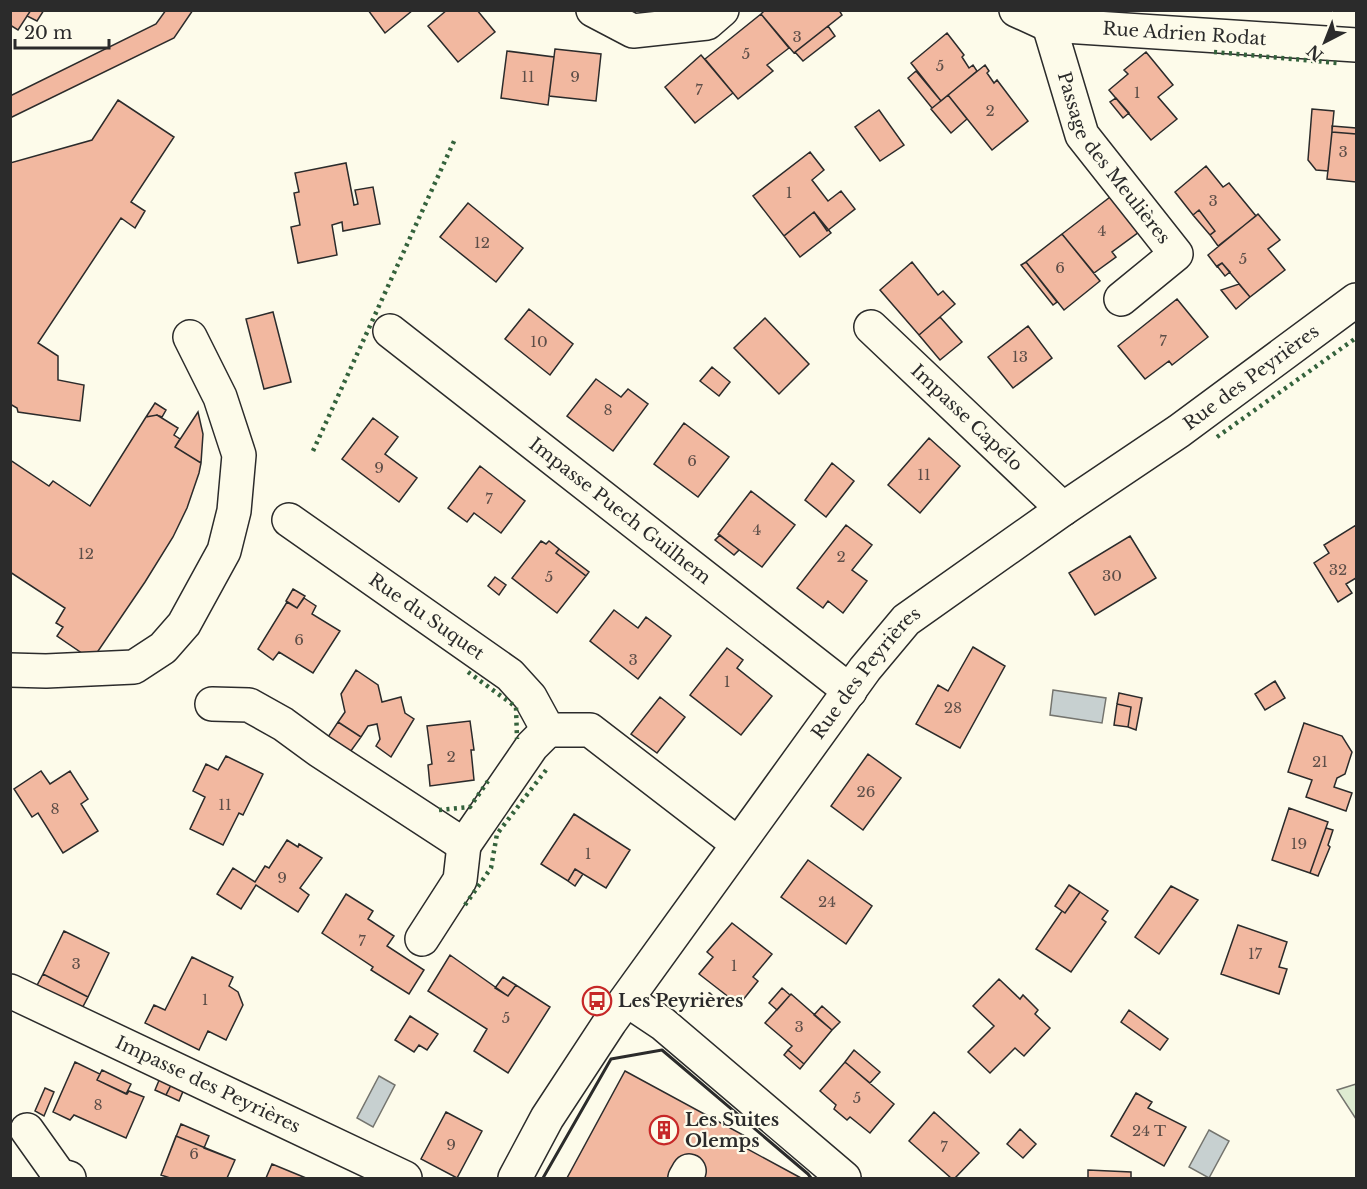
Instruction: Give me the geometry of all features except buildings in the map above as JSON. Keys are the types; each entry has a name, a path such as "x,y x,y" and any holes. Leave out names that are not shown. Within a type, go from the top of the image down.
{"street":[{"path":"594,10 633,31 707,23 722,10"},
{"name":"Rue Adrien Rodat","path":"1016,10 1049,25 1356,45"},
{"name":"Passage des Meulières","path":"1049,25 1082,135 1176,254 1121,299"},
{"name":"Rue des Peyrières","path":"515,1179 547,1118 610,1022 865,669 906,620 1063,509 1179,431 1356,300"},
{"name":"Impasse Capélo","path":"871,327 1063,509"},
{"name":"Impasse Puech Guilhem","path":"390,331 850,691"},
{"path":"10,670 134,668 163,648 184,624 224,551 234,511 239,455 220,397 190,338"},
{"name":"Rue du Suquet","path":"289,519 510,675 530,697 548,730"},
{"path":"212,704 249,705 283,724 320,751 464,845"},
{"path":"422,939 460,880 464,845 532,746 548,730 590,730 738,844"},
{"name":"Impasse des Peyrières","path":"10,991 405,1179"},
{"path":"627,1000 663,1024 844,1179"},
{"path":"27,1130 58,1175 69,1179"}],"green space":[{"path":"1356,1084 1356,1119 1337,1090"}],"shaded area":[{"path":"1053,690 1106,698 1102,723 1050,715"},
{"path":"379,1076 395,1085 373,1127 357,1118"},
{"path":"1209,1130 1229,1141 1209,1178 1189,1167"}],"hedge":[{"path":"1214,52 1337,63"},
{"path":"313,451 455,139"},
{"path":"1217,437 1356,338"},
{"path":"468,672 516,707 517,739"},
{"path":"465,905 491,868 497,834 546,770"},
{"path":"439,810 470,807 488,781"}],"wall":[{"path":"543,1178 611,1059 662,1050 811,1178"}],"place":[{"name":"Les Peyrières","path":"597,1001"},
{"name":"Les Suites Olemps","path":"664,1130"}]}
